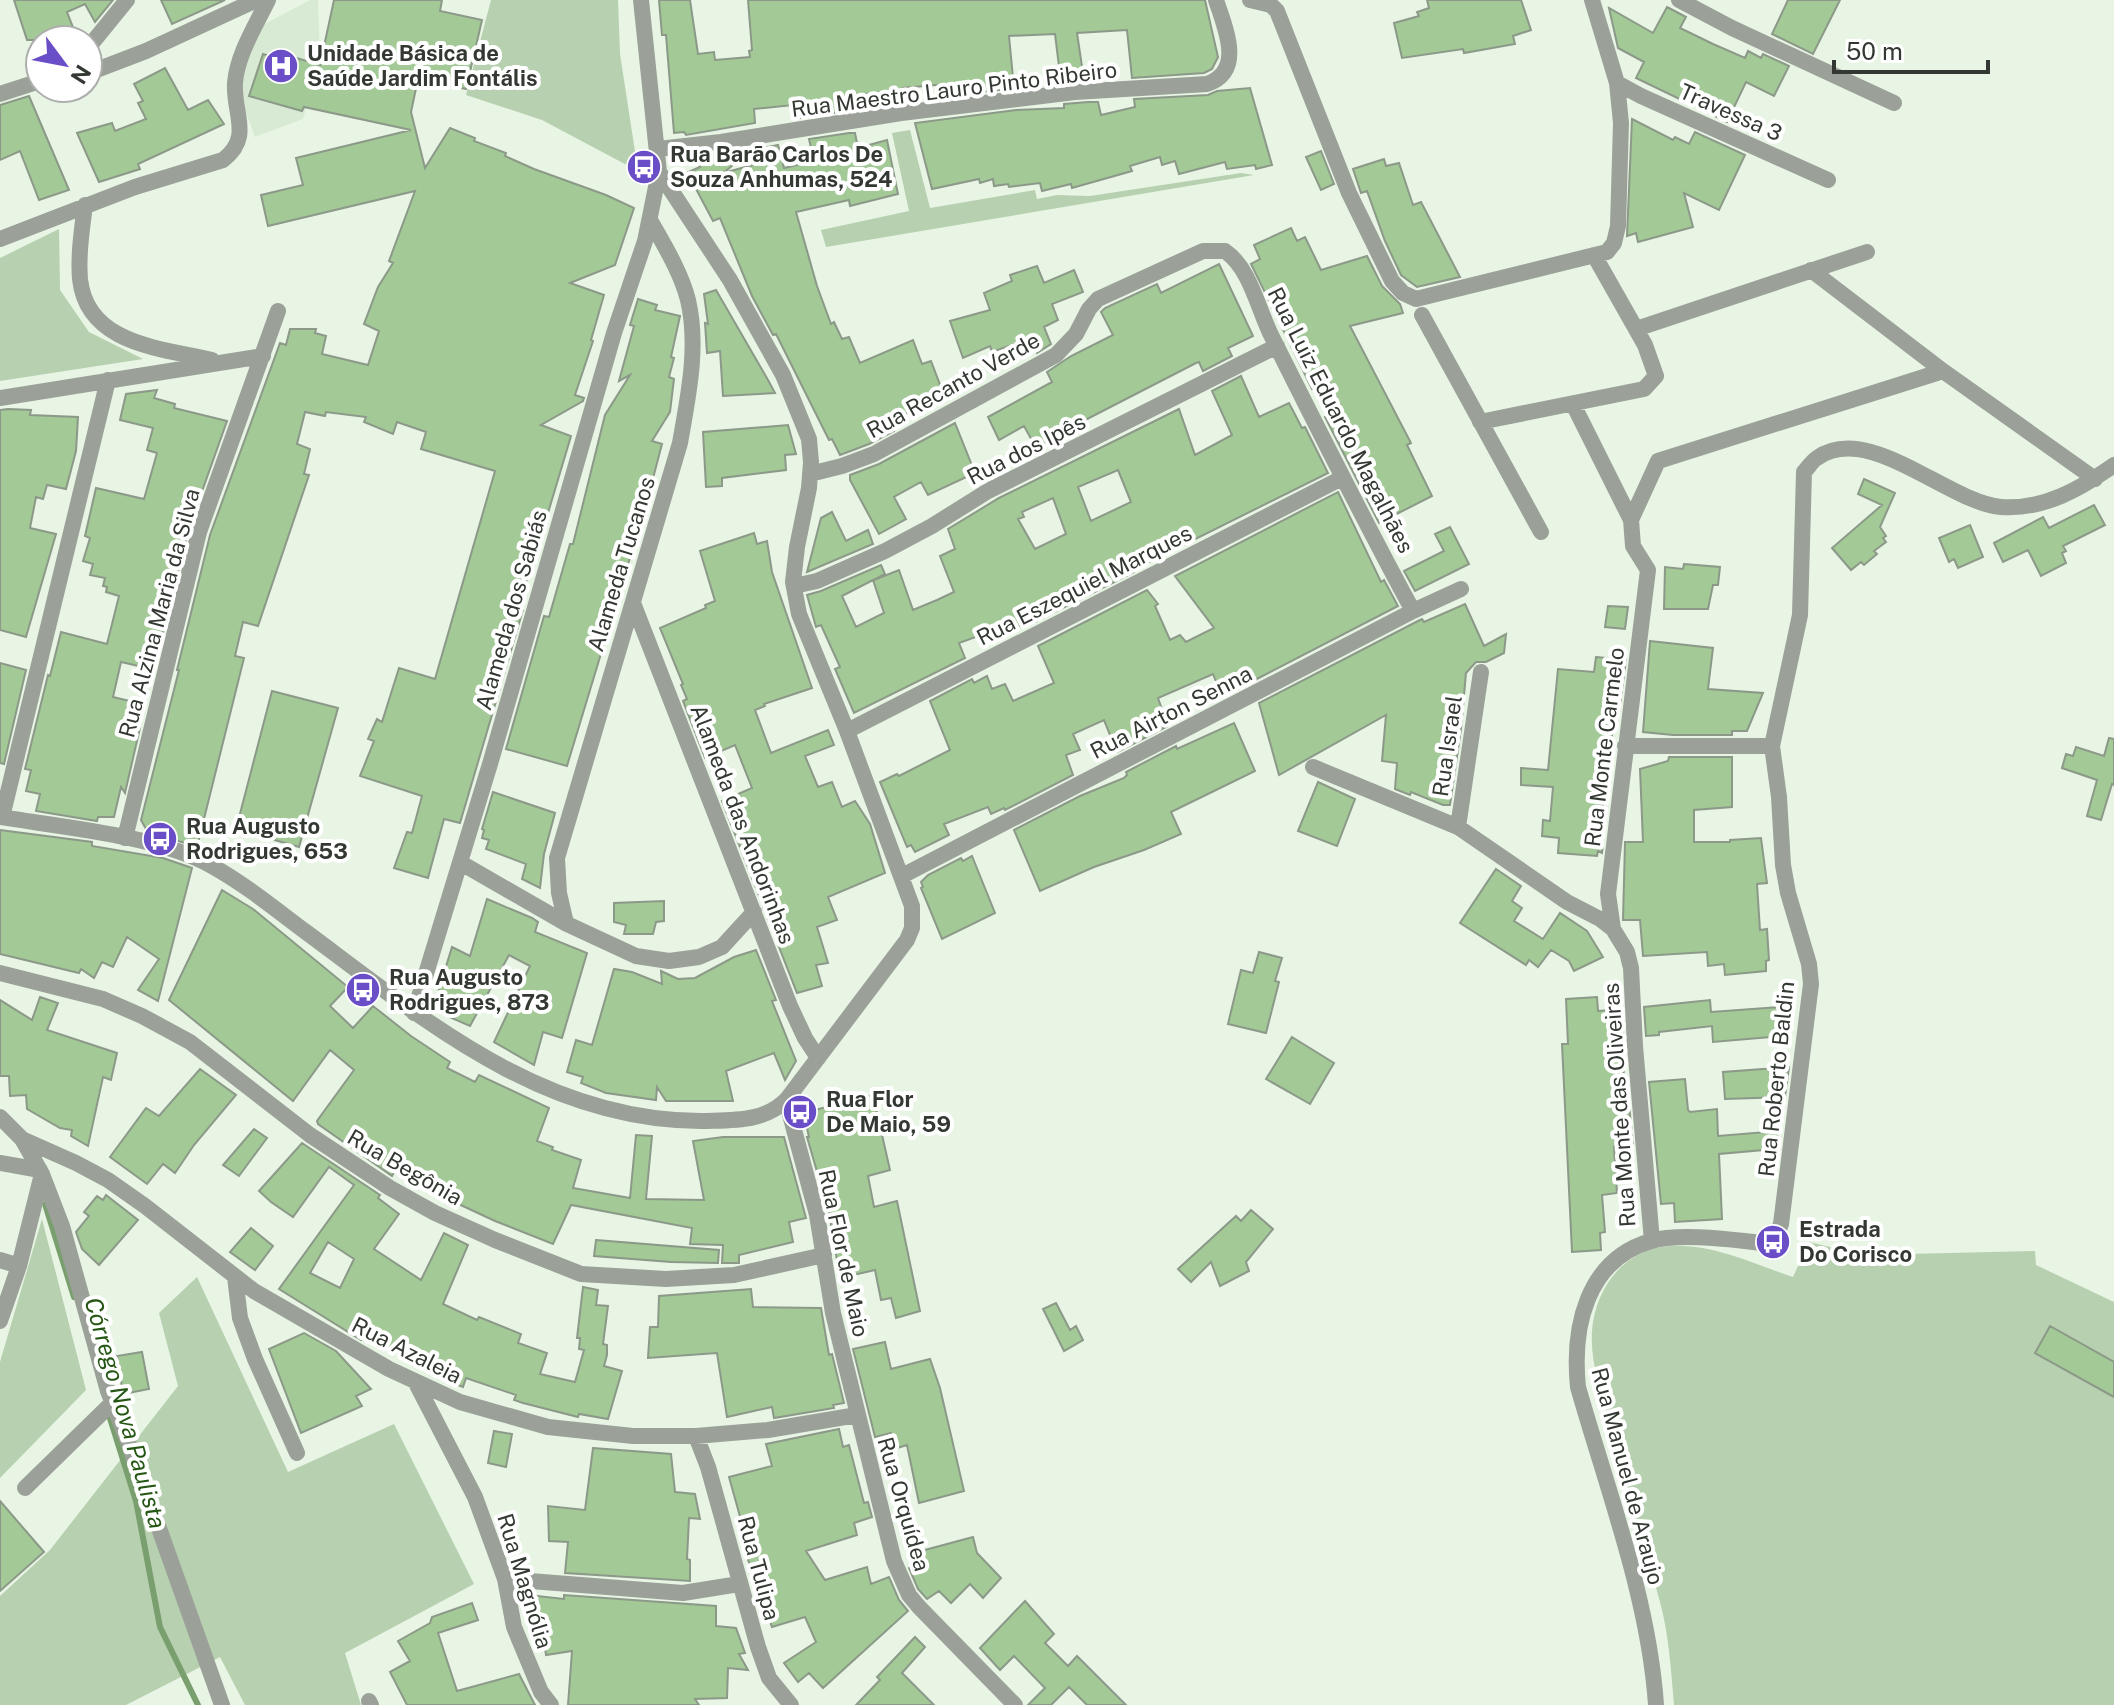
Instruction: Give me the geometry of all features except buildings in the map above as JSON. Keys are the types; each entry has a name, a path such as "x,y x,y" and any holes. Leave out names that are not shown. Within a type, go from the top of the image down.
{"street":[{"path":"104,28 127,0"},
{"path":"104,67 252,2 266,0"},
{"path":"0,239 85,205 223,160 235,151 240,132 235,83 240,62 266,0"},
{"name":"Alameda dos Sabiás","path":"414,1013 650,220 659,172 641,0"},
{"name":"Rua Maestro Lauro Pinto Ribeiro","path":"658,149 901,113 1059,94 1207,84 1217,81 1224,74 1231,54 1216,0"},
{"path":"1250,0 1271,5 1277,11 1349,193 1392,281 1408,297 1416,299 1607,252 1614,243 1618,226 1621,123 1617,83 1592,0"},
{"path":"1679,0 1894,103"},
{"name":"Travessa 3","path":"1617,83 1828,180"},
{"path":"0,94 24,86"},
{"path":"108,380 1,817 125,838 176,850 210,864 252,891 414,1013 490,1061 568,1098 601,1108 686,1121 734,1120 767,1115 786,1100 907,940 914,918 902,876 799,614 794,586 797,547 810,474 809,439 783,375 730,280 659,172"},
{"path":"85,205 80,280 86,302 96,317 109,331 129,341 220,362"},
{"name":"Alameda Tucanos","path":"566,923 559,893 557,858 680,443 690,382 692,333 688,298 650,220"},
{"name":"Rua Recanto Verde","path":"810,474 874,454 1056,355 1076,334 1098,299 1203,251 1225,251"},
{"name":"Rua Luiz Eduardo Magalhães","path":"1225,251 1241,268 1342,478 1413,611"},
{"path":"1636,329 1867,252"},
{"path":"1480,422 1644,389 1656,376 1645,345 1594,255"},
{"path":"1811,270 1943,371 2095,479"},
{"name":"Rua Alzina Maria da Silva","path":"125,838 199,532 278,311"},
{"path":"1422,315 1541,532"},
{"name":"Rua dos Ipês","path":"794,586 817,581 885,551 988,491 1277,346"},
{"path":"0,398 263,356"},
{"path":"1631,520 1658,461 1943,371"},
{"path":"1573,404 1631,520"},
{"name":"Rua Roberto Baldin","path":"1652,1241 1689,1238 1773,1244 1781,1224 1811,984 1809,964 1783,865 1772,746 1800,615 1804,472 1817,458 1835,451 1864,450 1912,468 1967,498 2000,507 2042,504 2083,487 2114,465"},
{"name":"Rua Eszequiel Marques","path":"847,731 1342,478"},
{"name":"Rua Monte Carmelo","path":"1613,929 1608,894 1648,570 1633,546 1631,520"},
{"name":"Rua Airton Senna","path":"902,876 1461,589"},
{"name":"Alameda das Andorinhas","path":"633,603 805,1038 818,1058"},
{"name":"Rua Israel","path":"1458,827 1481,672"},
{"path":"1625,746 1772,746"},
{"path":"1313,767 1458,827 1567,902 1613,929"},
{"path":"461,863 566,923 636,956 669,961 699,957 722,947 754,912"},
{"name":"Rua Monte das Oliveiras","path":"1613,929 1627,952 1631,968 1652,1241"},
{"name":"Rua Begônia","path":"0,973 103,999 142,1016 190,1042 332,1150 390,1188 495,1240 581,1274 666,1279 734,1275 824,1255"},
{"name":"Rua Flor de Maio","path":"786,1100 817,1215 833,1313 857,1415"},
{"name":"Rua Azaleia","path":"0,1117 22,1139 108,1180 235,1277 293,1316 416,1383 460,1402 548,1427 607,1435 696,1436 768,1430 857,1415"},
{"path":"22,1139 41,1172 71,1256 112,1403 222,1705"},
{"path":"0,1163 41,1172"},
{"path":"0,1321 19,1266 41,1172"},
{"name":"Rua Manuel de Araujo","path":"1652,1241 1617,1259 1601,1276 1578,1323 1574,1356 1578,1387 1642,1612 1653,1661 1656,1705"},
{"path":"0,1260 19,1266"},
{"path":"235,1277 240,1318 297,1453"},
{"name":"Rua Magnólia","path":"416,1383 475,1497 505,1579 514,1627 541,1692 551,1705"},
{"path":"25,1488 112,1403"},
{"name":"Rua Orquídea","path":"857,1415 894,1561 909,1595 1015,1705"},
{"name":"Rua Tulipa","path":"696,1436 708,1467 739,1584 769,1678 791,1705"},
{"path":"505,1579 683,1593 739,1584"}],"shaded area":[{"name":"Unidade Básica de Saúde Jardim Fontális","path":"310,0 318,0 320,60 303,119 255,137 243,104 242,71 259,27"},
{"path":"491,0 618,0 620,54 638,171 542,120 466,95"},
{"path":"910,130 930,208 1035,190 1037,199 1057,195 1090,196 1241,173 1254,175 826,247 821,230 909,211 892,133"},
{"path":"59,229 60,290 89,332 143,359 0,381 0,258"},
{"path":"42,1219 86,1390 0,1478 0,1362"},
{"path":"1809,1242 1864,1255 2035,1251 2036,1265 2114,1302 2114,1705 1674,1705 1663,1615 1594,1365 1594,1315 1615,1273 1626,1262 1654,1248 1701,1248 1793,1277"},
{"path":"197,1277 288,1472 394,1424 474,1584 345,1653 361,1705 245,1705 220,1657 126,1705 0,1705 0,1596 50,1550 178,1386 159,1313"}],"waterway":[{"name":"Córrego Nova Paulista","path":"45,1204 74,1297"},
{"name":"Córrego Nova Paulista","path":"109,1415 136,1501 160,1627 198,1705"}],"place":[{"name":"Unidade Básica de Saúde Jardim Fontális","path":"281,66"},
{"name":"Rua Barão Carlos De Souza Anhumas, 524","path":"644,167"},
{"name":"Rua Augusto Rodrigues, 653","path":"160,839"},
{"name":"Rua Augusto Rodrigues, 873","path":"363,990"},
{"name":"Rua Flor De Maio, 59","path":"800,1112"},
{"name":"Estrada Do Corisco","path":"1773,1242"}]}
